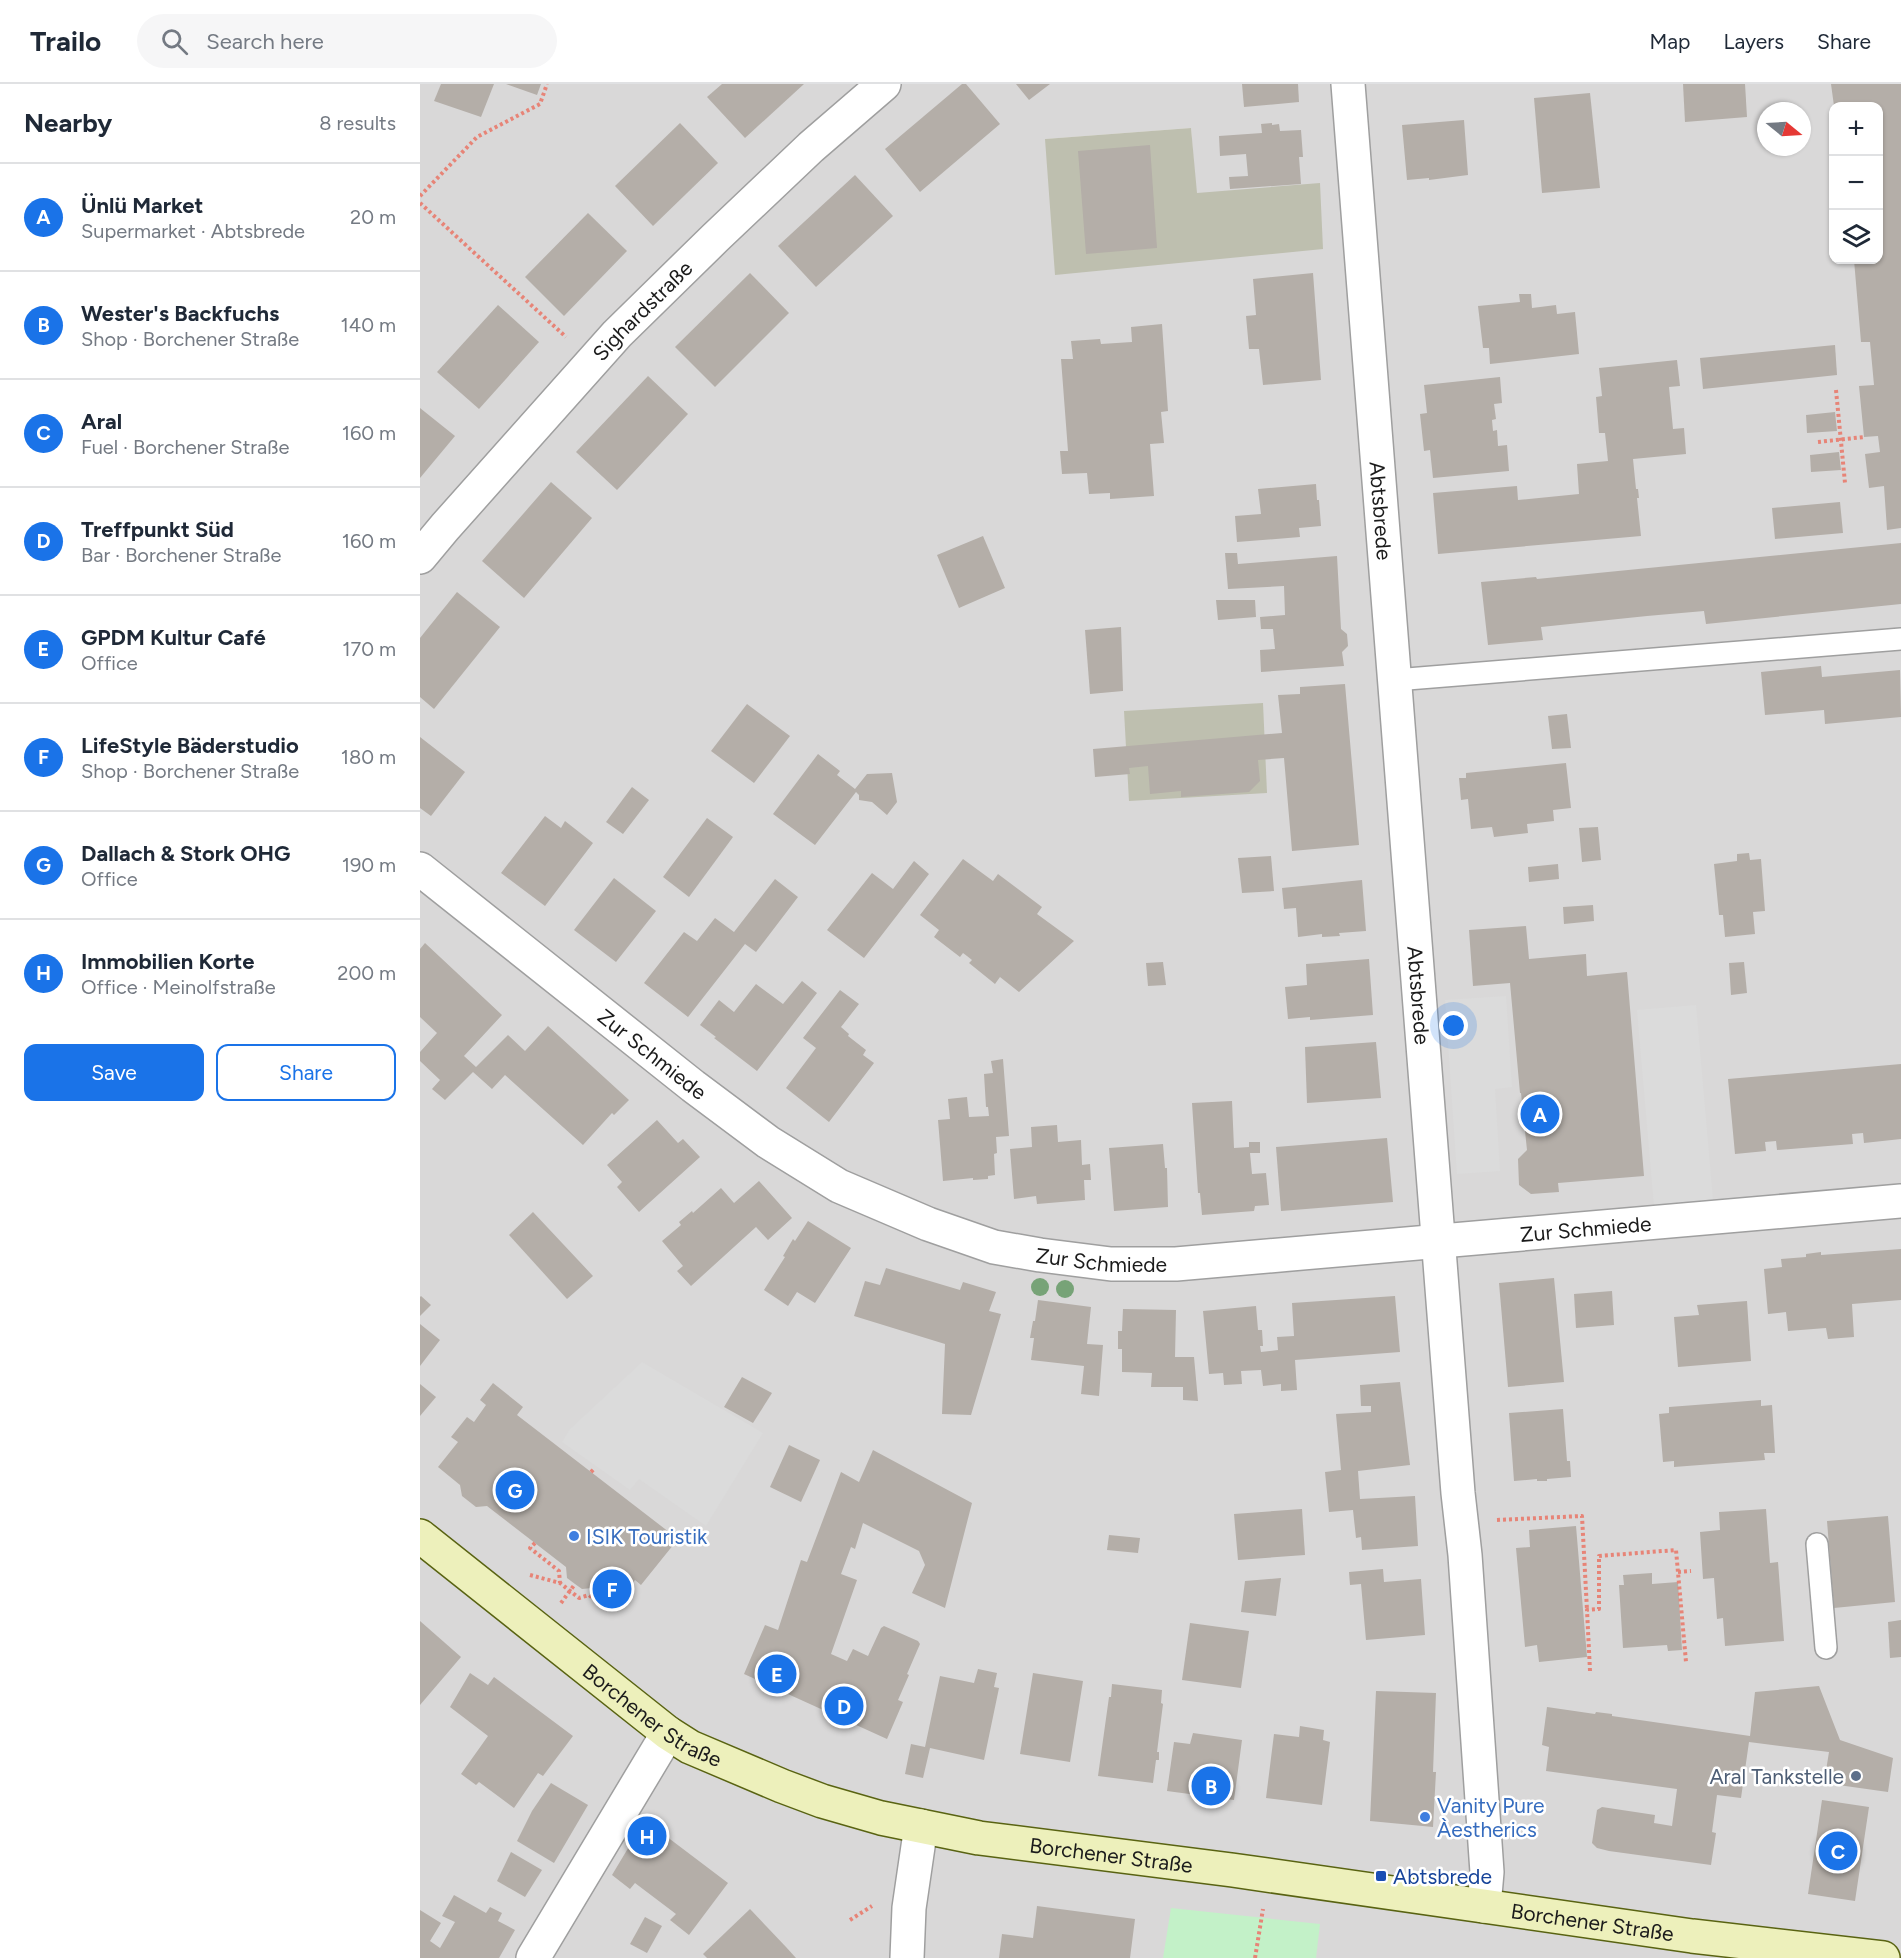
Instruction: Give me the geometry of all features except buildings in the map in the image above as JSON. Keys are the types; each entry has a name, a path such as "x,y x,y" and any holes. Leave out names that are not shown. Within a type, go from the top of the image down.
{"main road":[{"name":"Borchener Straße","path":"420,1536 668,1733 690,1747 805,1795 881,1818 979,1838 1268,1875 1692,1936 1884,1958"}],"street":[{"name":"Sighardstraße","path":"420,557 444,527 617,334 811,147 884,84"},
{"name":"Abtsbrede","path":"1348,84 1462,1522 1487,1872 1484,1906"},
{"name":"Zur Schmiede","path":"420,869 693,1086 768,1142 839,1186 928,1224 994,1247 1111,1264 1176,1264 1901,1201"},
{"path":"533,1958 668,1733"},
{"path":"908,1958 909,1908 921,1826"}],"lane":[{"path":"1395,680 1901,639"},
{"path":"1817,1544 1826,1648"}],"path":[{"path":"420,196 477,137 540,104 547,84"},
{"path":"420,203 593,362"},
{"path":"1836,390 1845,483"},
{"path":"1818,442 1864,437"},
{"path":"591,1472 595,1468"},
{"path":"1462,1522 1582,1516 1590,1671"},
{"path":"535,1543 530,1548 559,1570 560,1583"},
{"path":"1587,1610 1599,1609 1599,1556 1676,1550 1686,1662"},
{"path":"1678,1572 1690,1571"},
{"path":"520,1573 560,1583 579,1598 589,1595 599,1603 604,1597"},
{"path":"552,1597 562,1601 575,1584"},
{"path":"1255,1957 1268,1875"}],"shaded area":[{"path":"420,84 1901,84 1901,1958 420,1958","holes":["1191,128 1196,193 1045,139"]},
{"path":"1191,128 1197,193 1320,183 1323,249 1055,275 1045,139"},
{"path":"1263,703 1267,793 1129,801 1124,711"},
{"path":"1506,996 1512,1087 1495,1089 1500,1171 1457,1174 1445,1000"},
{"path":"1696,1005 1713,1200 1654,1206 1637,1010"},
{"path":"642,1362 763,1433 706,1526 639,1479 630,1490 562,1442 570,1429"}],"green space":[{"path":"1171,1908 1320,1924 1316,1958 1163,1958"}],"place":[{"name":"Ünlü Market","path":"1540,1114"},
{"name":"Dallach & Stork OHG","path":"515,1490"},
{"name":"ISIK Touristik","path":"574,1536"},
{"name":"LifeStyle Bäderstudio","path":"612,1589"},
{"name":"GPDM Kultur Café","path":"777,1674"},
{"name":"Treffpunkt Süd","path":"844,1706"},
{"name":"Aral Tankstelle","path":"1856,1776"},
{"name":"Wester's Backfuchs","path":"1211,1786"},
{"name":"Vanity Pure Àestherics","path":"1425,1817"},
{"name":"Immobilien Korte","path":"647,1836"},
{"name":"Aral","path":"1838,1851"},
{"name":"Abtsbrede","path":"1381,1876"}]}
